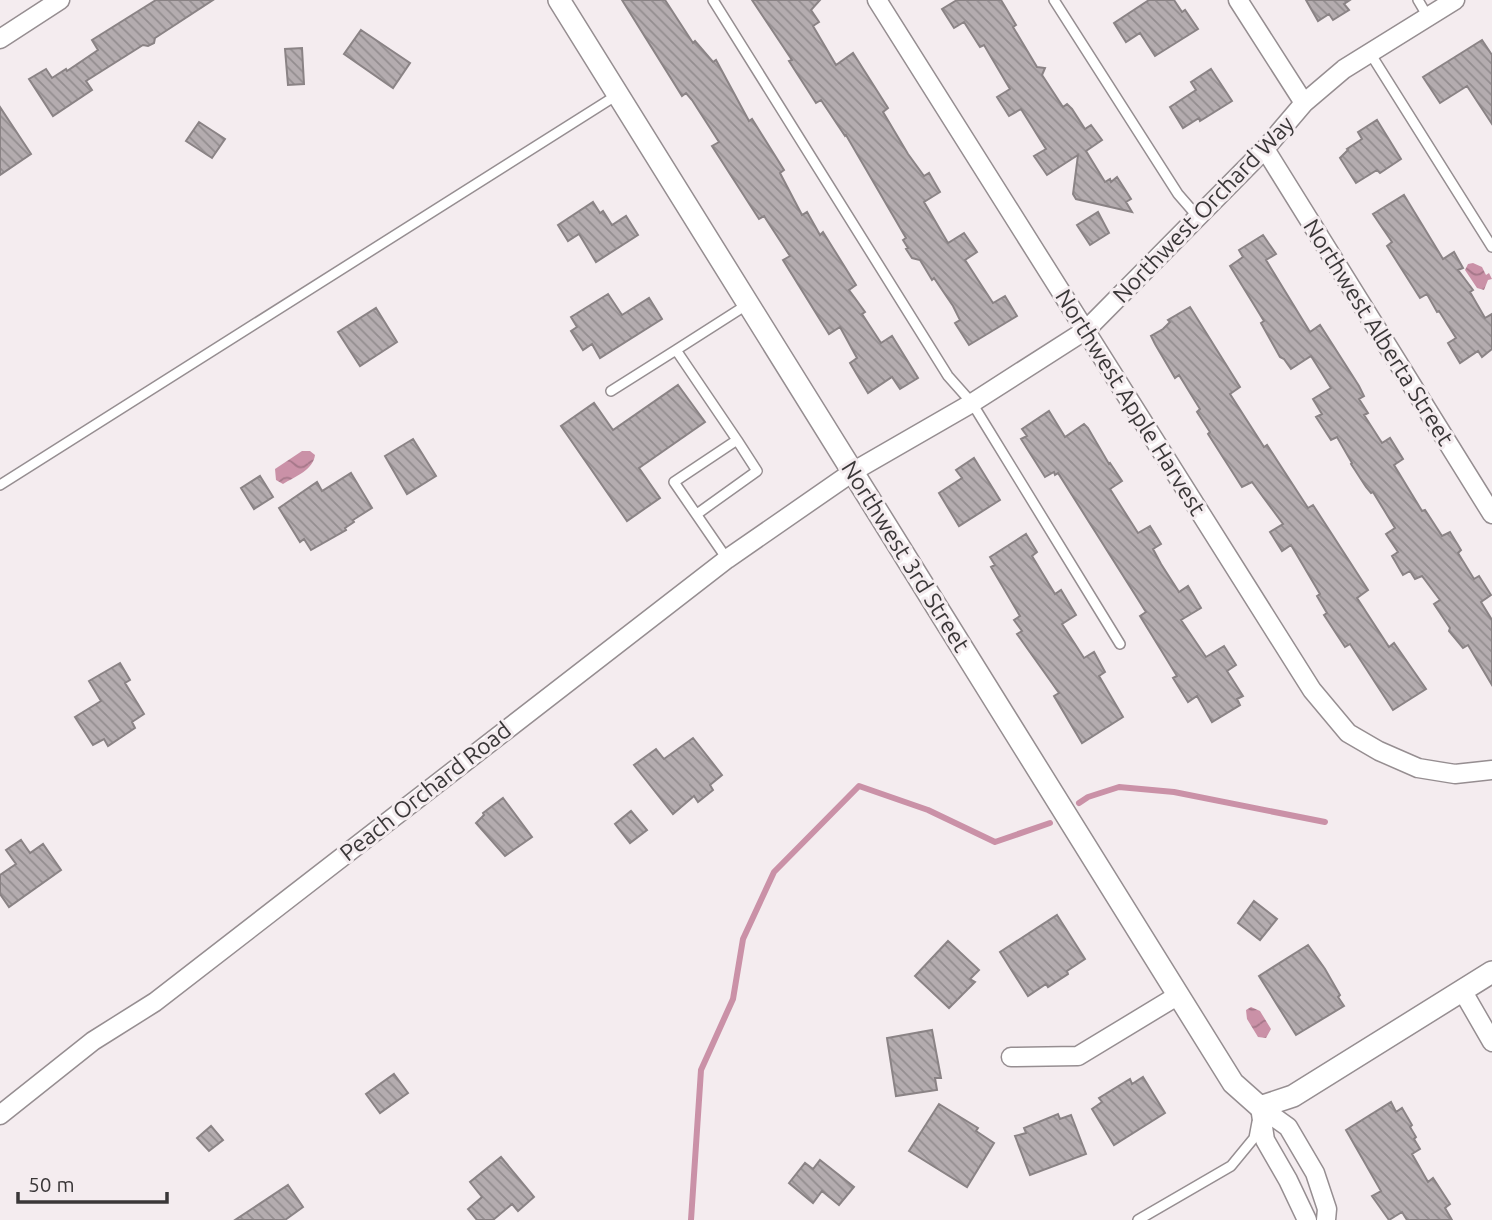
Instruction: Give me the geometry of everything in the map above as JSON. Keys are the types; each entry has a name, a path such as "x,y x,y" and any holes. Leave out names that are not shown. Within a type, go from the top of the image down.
{"street":[{"path":"0,38 60,0"},
{"name":"Northwest 3rd Street","path":"559,0 854,471 1177,996 1233,1083 1261,1107"},
{"name":"Northwest Apple Harvest","path":"877,0 1311,690 1348,733 1379,751 1418,768 1455,774 1492,770"},
{"path":"1238,0 1304,103"},
{"name":"Northwest Orchard Way","path":"854,471 972,402 1086,330 1265,149 1304,103 1344,69 1455,0"},
{"name":"Northwest Alberta Street","path":"1265,149 1492,514"},
{"name":"Peach Orchard Road","path":"0,1115 93,1041 155,1002 727,559 854,471"},
{"path":"1261,1107 1293,1096 1492,971"},
{"path":"1462,990 1492,1042"},
{"path":"1011,1057 1078,1056 1177,996"},
{"path":"1261,1107 1265,1140 1307,1220"},
{"path":"1261,1107 1288,1127 1315,1173 1328,1209 1325,1220"}],"lane":[{"path":"713,0 948,376 972,402 1120,644"},
{"path":"1054,0 1178,194 1198,217"},
{"path":"1418,0 1429,17"},
{"path":"1370,53 1492,247"},
{"path":"0,485 618,95"},
{"path":"611,391 749,303"},
{"path":"676,350 757,471 697,514"},
{"path":"727,559 674,482 737,440"},
{"path":"1138,1220 1231,1166 1254,1138 1261,1107"}],"water":[{"path":"1468,264 1482,267 1492,279 1488,280 1484,290 1477,288 1465,270"},
{"path":"302,451 310,451 315,455 311,465 283,484 276,480 275,469"},
{"path":"1251,1007 1260,1011 1271,1029 1266,1038 1258,1037 1247,1019 1246,1010"}],"building":[{"path":"156,0 213,0 155,38 154,43 143,45 86,81 92,90 53,116 29,79 46,69 52,78 66,69 67,71 98,50 92,40"},
{"path":"622,0 665,0 693,43 695,41 713,62 716,60 749,121 752,119 784,170 780,173 802,215 807,212 820,235 823,232 856,285 849,290 865,312 862,314 881,343 892,336 918,378 900,389 892,377 868,393 850,363 857,358 840,327 829,334 783,260 790,256 764,216 759,219 712,146 719,142 692,100 686,93 682,96"},
{"path":"752,0 820,0 811,10 819,22 813,26 836,65 853,53 888,108 883,112 908,154 924,176 929,173 940,192 924,202 948,243 964,233 977,252 965,260 993,303 1005,296 1017,316 969,345 955,323 960,320 953,306 920,260 912,258 906,249 908,248 903,240 906,238 846,135 821,100 816,103 789,61 792,60"},
{"path":"957,0 1001,0 1016,25 1013,27 1037,67 1045,68 1042,75 1063,107 1067,104 1085,129 1091,125 1102,140 1086,151 1105,182 1110,179 1111,182 1117,177 1131,199 1126,202 1132,212 1076,199 1073,194 1078,155 1047,175 1034,156 1046,149 1021,109 1009,116 997,97 1010,89 984,45 980,47 964,22 954,28 942,9"},
{"path":"1149,0 1174,0 1198,29 1155,56 1140,33 1126,42 1114,23"},
{"path":"1306,0 1350,0 1344,4 1349,10 1333,20 1329,14 1318,21"},
{"path":"361,30 410,63 393,88 344,54"},
{"path":"1482,40 1492,55 1492,124 1467,86 1440,103 1423,77"},
{"path":"302,48 304,84 288,85 285,49"},
{"path":"1211,69 1232,101 1183,128 1170,107 1196,90 1191,82"},
{"path":"0,107 31,154 0,175"},
{"path":"1377,120 1401,159 1380,173 1377,170 1356,183 1340,158 1347,149 1362,139 1358,132"},
{"path":"199,122 225,139 212,158 186,141"},
{"path":"1404,195 1443,259 1454,252 1463,268 1458,270 1473,290 1470,292 1485,318 1492,314 1492,349 1482,357 1478,351 1460,363 1448,343 1456,338 1427,294 1420,298 1387,246 1392,242 1373,214"},
{"path":"593,202 612,225 626,216 638,235 596,262 579,234 568,241 558,225"},
{"path":"1098,212 1109,233 1090,245 1077,225"},
{"path":"1263,235 1276,254 1266,260 1310,332 1320,325 1359,386 1364,396 1359,399 1368,413 1364,415 1382,443 1390,438 1403,459 1394,465 1422,511 1425,510 1442,536 1450,532 1461,550 1458,553 1474,579 1479,576 1491,595 1481,602 1492,620 1492,685 1468,645 1463,648 1449,631 1450,628 1434,604 1440,600 1422,576 1415,579 1410,571 1403,575 1392,556 1398,552 1386,534 1395,528 1373,492 1366,487 1351,464 1337,437 1331,440 1316,417 1322,414 1313,399 1331,388 1311,356 1291,369 1280,357 1261,323 1264,321 1230,266 1243,257 1239,250"},
{"path":"608,294 622,315 649,298 662,319 600,358 592,344 583,350 571,331 577,327 571,317"},
{"path":"1190,307 1240,387 1230,394 1308,508 1313,505 1368,590 1357,598 1389,647 1394,643 1426,689 1393,710 1350,644 1345,647 1324,615 1327,613 1317,596 1320,594 1291,545 1282,551 1270,532 1283,524 1252,482 1242,487 1208,434 1210,432 1197,412 1200,409 1179,375 1175,378 1155,344 1151,336 1163,329 1170,322 1168,320"},
{"path":"376,308 397,342 360,366 338,332"},
{"path":"678,385 705,422 639,468 660,498 627,521 561,426 594,403 613,430"},
{"path":"1049,411 1065,437 1084,424 1088,428 1122,481 1110,489 1138,533 1150,526 1161,544 1153,549 1161,564 1179,592 1188,586 1201,608 1181,620 1206,657 1224,646 1236,665 1227,671 1243,696 1237,699 1240,705 1212,722 1197,696 1188,702 1173,678 1177,676 1140,616 1146,612 1058,473 1055,475 1054,472 1045,477 1021,439 1027,436 1022,429"},
{"path":"413,439 436,476 407,494 385,456"},
{"path":"974,458 1000,500 959,526 939,493 962,478 956,470"},
{"path":"351,473 372,508 353,520 346,530 311,550 304,539 300,542 279,508 317,482 322,491"},
{"path":"260,476 273,497 254,509 241,488"},
{"path":"1026,534 1037,552 1032,556 1055,594 1061,590 1076,615 1062,624 1084,658 1094,652 1105,672 1099,676 1123,717 1082,743 1054,696 1059,693 1017,634 1022,631 1014,620 1020,616 991,567 995,565 990,557"},
{"path":"120,663 130,680 125,683 144,714 132,722 135,728 108,746 104,739 93,745 75,717 101,701 89,681"},
{"path":"693,738 722,775 710,785 713,790 698,802 694,796 673,814 634,765 656,749 664,759"},
{"path":"503,798 532,837 505,856 476,823 483,813"},
{"path":"631,811 647,830 630,843 615,824"},
{"path":"21,840 30,853 43,844 61,870 9,907 0,894 0,875 16,864 6,850"},
{"path":"1254,901 1277,919 1260,940 1238,923"},
{"path":"1057,915 1085,959 1048,987 1046,984 1028,996 1000,952"},
{"path":"948,941 979,970 970,979 975,982 949,1008 915,976"},
{"path":"1308,945 1325,969 1344,1006 1296,1035 1259,976"},
{"path":"932,1030 941,1078 935,1078 937,1090 896,1096 887,1038"},
{"path":"394,1074 408,1093 380,1113 366,1094"},
{"path":"1143,1077 1165,1113 1114,1145 1092,1109 1102,1102 1099,1098 1130,1079 1132,1084"},
{"path":"1391,1102 1396,1112 1402,1108 1412,1125 1410,1127 1416,1137 1414,1139 1420,1149 1412,1154 1428,1182 1433,1178 1450,1204 1445,1208 1452,1220 1407,1220 1402,1212 1389,1220 1372,1196 1381,1191 1346,1130"},
{"path":"939,1104 978,1128 976,1131 994,1143 967,1187 909,1151"},
{"path":"1058,1114 1060,1119 1071,1115 1086,1154 1030,1175 1015,1136 1026,1133 1024,1128"},
{"path":"211,1126 223,1140 209,1151 197,1138"},
{"path":"501,1157 534,1197 518,1211 512,1204 493,1220 477,1220 468,1209 482,1197 470,1182"},
{"path":"820,1160 854,1187 839,1205 822,1191 813,1203 789,1183 805,1163 813,1169"},
{"path":"288,1185 303,1207 285,1220 235,1220"}],"waterway":[{"path":"691,1220 701,1070 733,999 743,939 774,872 859,786 928,810 995,842 1050,823"},
{"path":"1079,803 1088,797 1119,787 1174,792 1325,822"}]}
